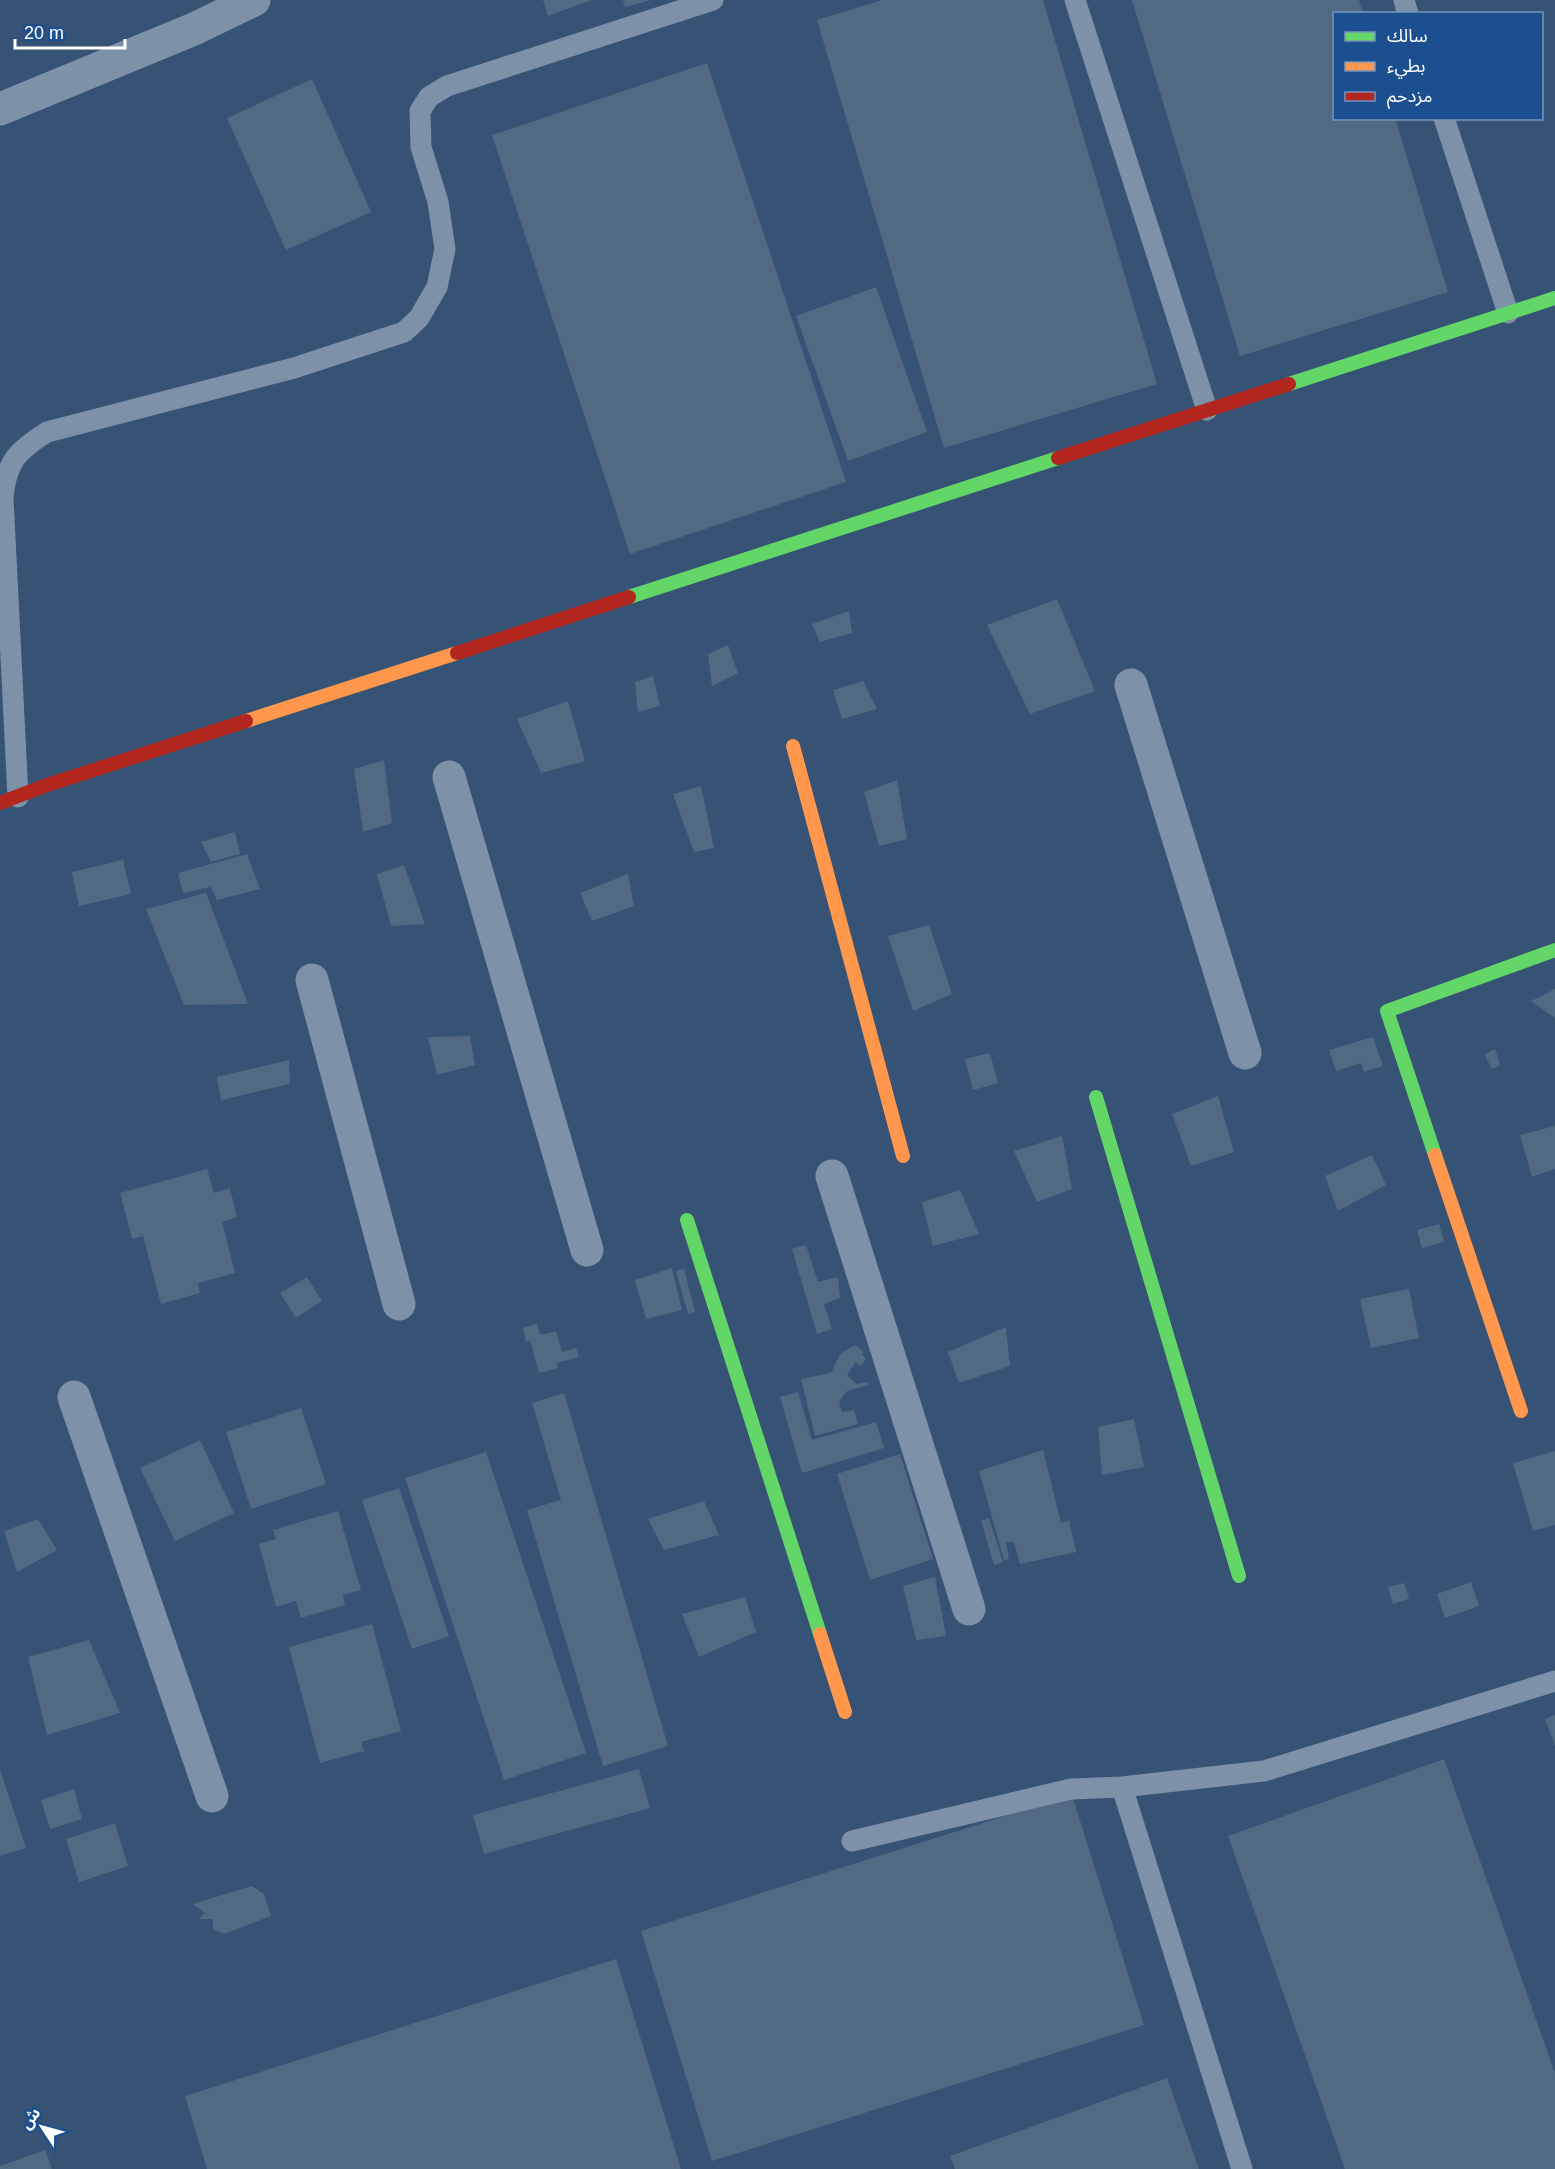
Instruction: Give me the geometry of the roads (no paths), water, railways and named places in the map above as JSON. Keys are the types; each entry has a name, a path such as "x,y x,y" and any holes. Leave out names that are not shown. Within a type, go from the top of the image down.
{"street":[{"path":"0,109 194,29 254,0"},
{"path":"9,800 58,782 1555,298"},
{"path":"1131,685 1245,1053"},
{"path":"793,746 903,1156"},
{"path":"448,777 587,1250"},
{"path":"1521,1411 1387,1011 1555,950"},
{"path":"312,980 399,1304"},
{"path":"1096,1097 1239,1576"},
{"path":"832,1176 969,1609"},
{"path":"687,1220 845,1712"},
{"path":"74,1397 212,1796"}],"lane":[{"path":"9,800 3,498 5,477 13,460 32,441 47,432 294,368 404,332 419,318 437,287 444,249 438,202 421,147 420,111 429,97 447,86 713,0"},
{"path":"1075,0 1207,410"},
{"path":"1444,120 1508,313"},
{"path":"852,1840 1071,1789 1122,1787 1264,1771 1555,1681"},
{"path":"1122,1787 1242,2169"}]}
